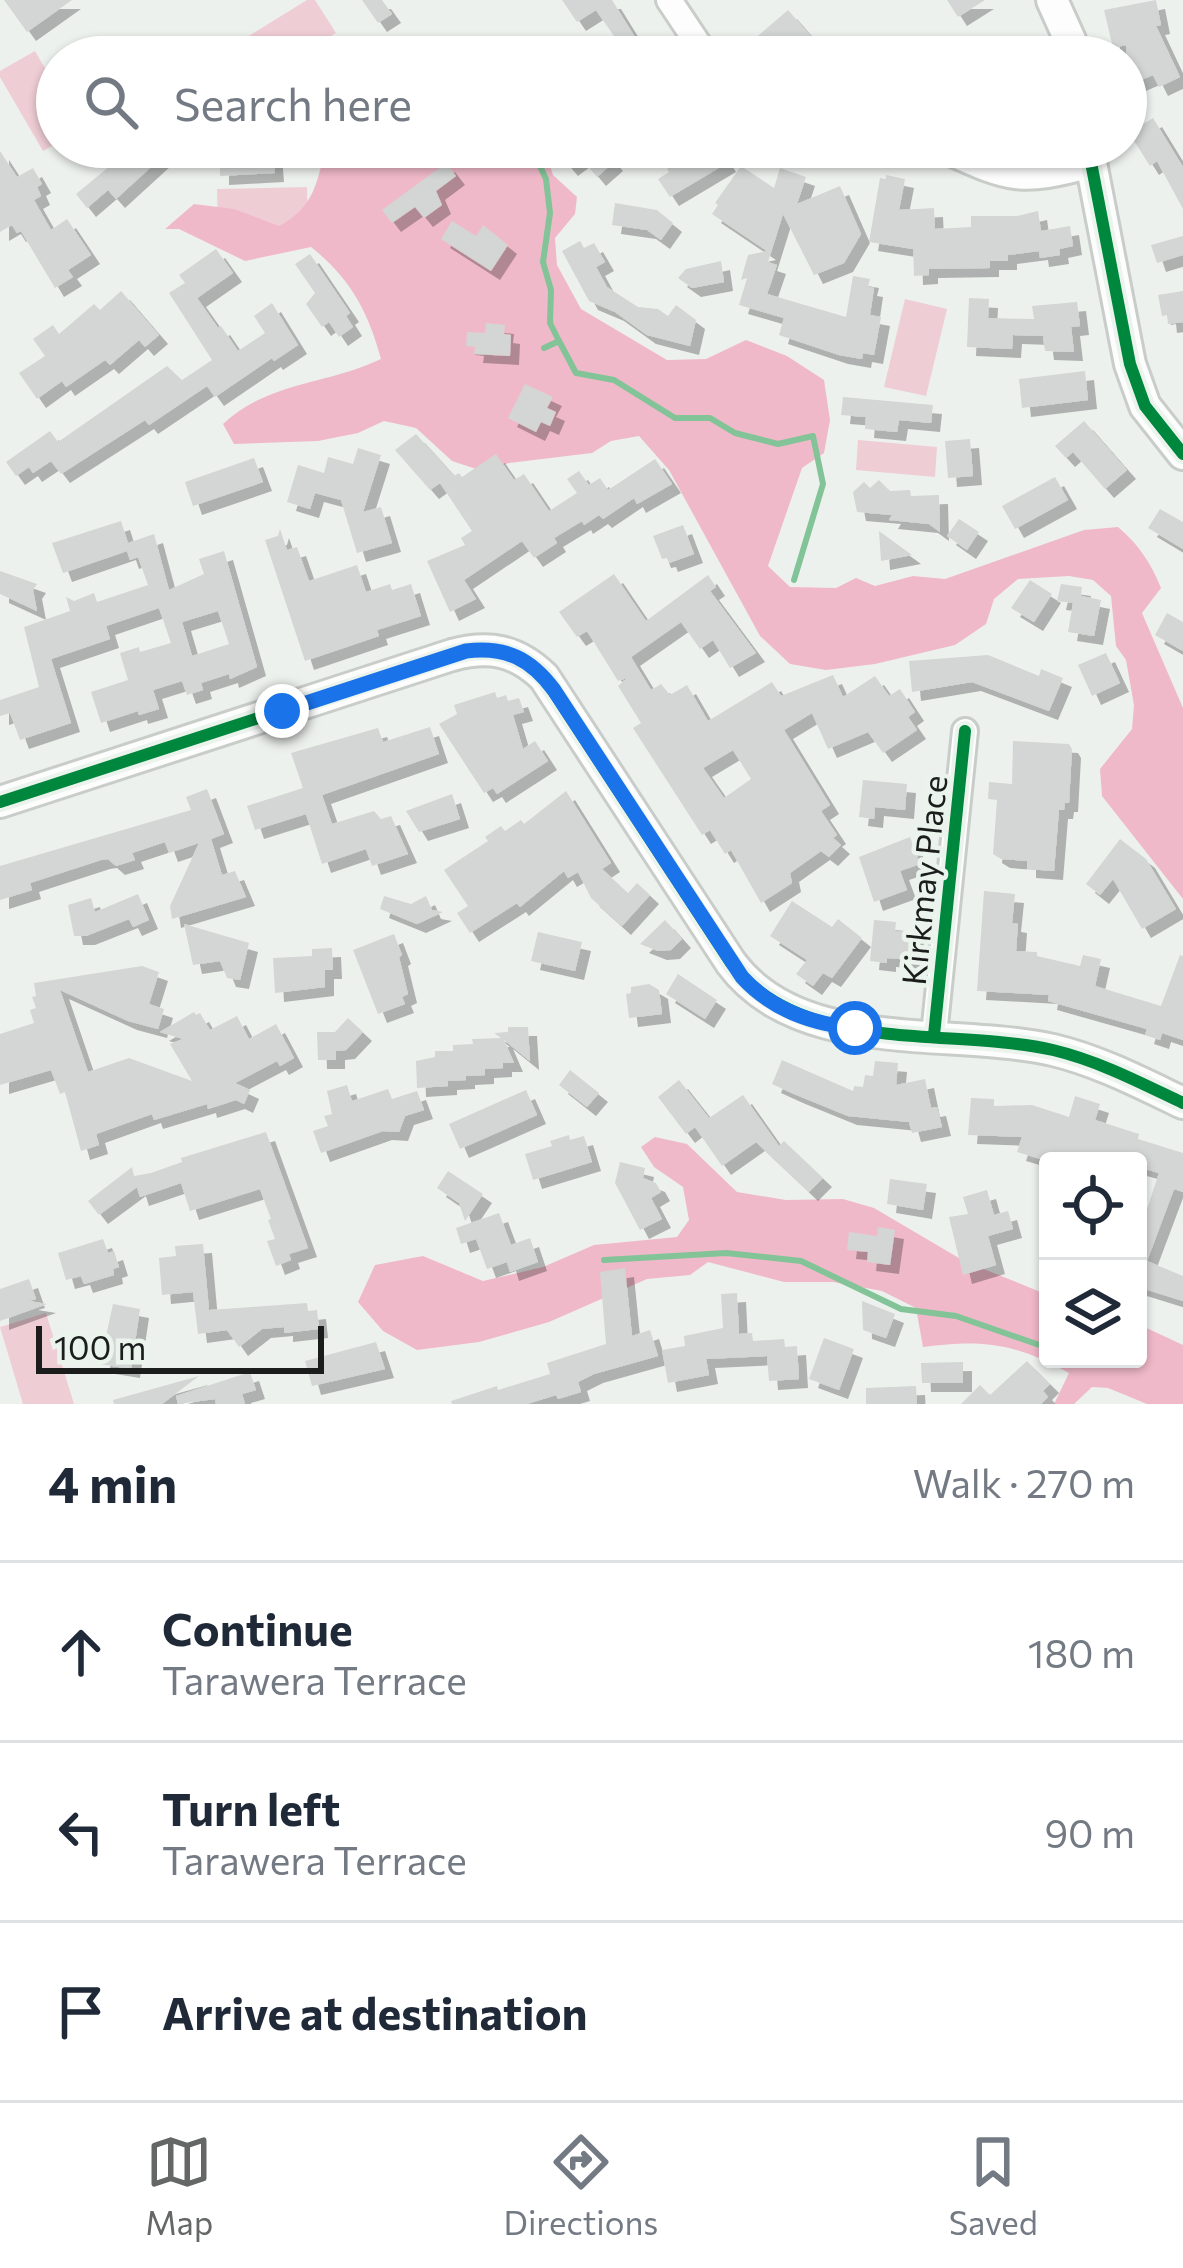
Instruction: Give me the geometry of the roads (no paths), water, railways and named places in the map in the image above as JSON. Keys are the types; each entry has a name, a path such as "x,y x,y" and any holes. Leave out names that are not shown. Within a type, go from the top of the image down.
{"street":[{"path":"669,0 693,36"},
{"path":"1052,0 1068,36"},
{"path":"984,168 1039,179 1063,168"},
{"path":"1091,168 1130,364 1145,406 1183,454"},
{"path":"0,802 452,655 482,649 508,652 533,666 554,690 731,963 752,988 782,1010 820,1023 1053,1050 1095,1062 1183,1103"},
{"name":"Kirkmay Place","path":"934,1035 965,730"}],"waterway":[{"path":"541,168 550,213 543,262 551,290 550,323 559,341"},
{"path":"544,348 559,341 576,373 614,380 675,418 710,418 735,433 778,444 813,436 823,484 794,580"},
{"path":"604,1260 726,1253 801,1261 901,1309 956,1316 1039,1345"}]}
